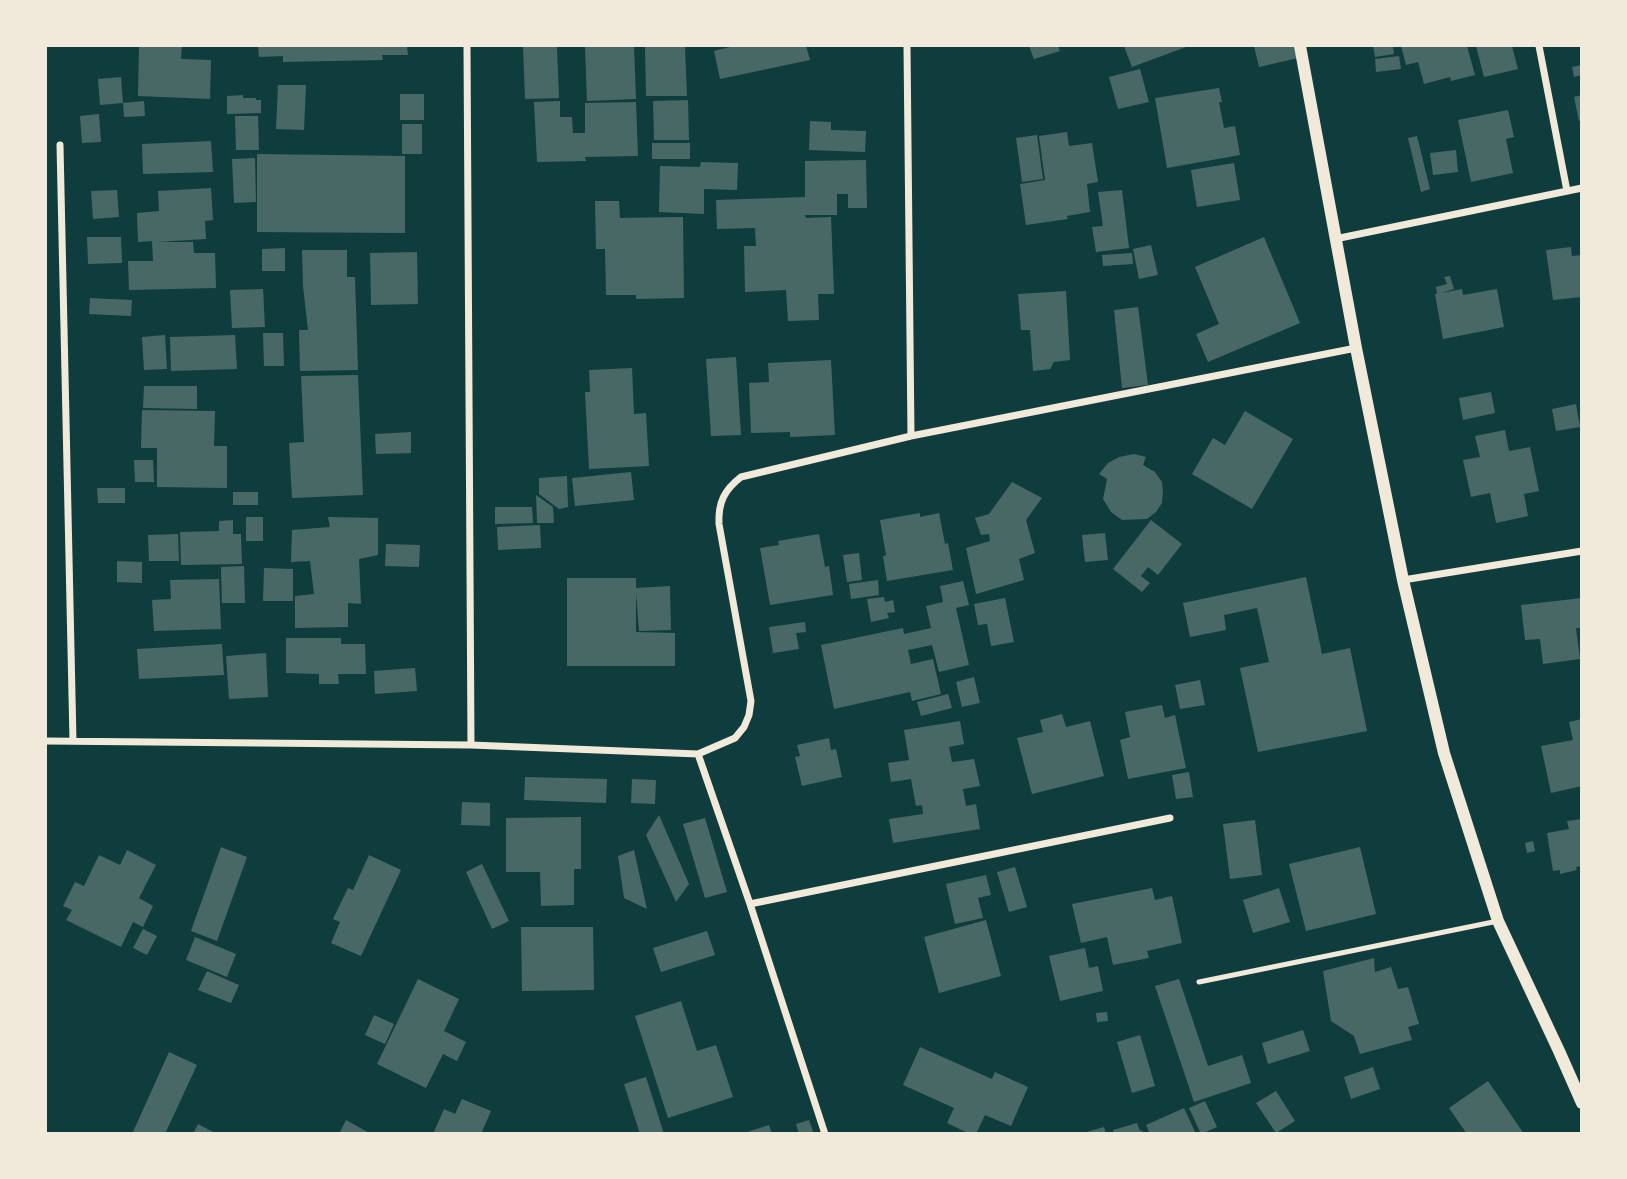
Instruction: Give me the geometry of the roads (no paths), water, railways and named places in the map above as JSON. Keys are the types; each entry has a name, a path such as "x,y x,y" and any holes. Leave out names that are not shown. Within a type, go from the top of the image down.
{"street":[{"path":"467,46 471,745"},
{"path":"907,46 911,436"},
{"path":"1300,46 1356,348 1403,580 1444,753 1498,921 1581,1103"},
{"path":"1539,46 1567,191"},
{"path":"60,145 73,741"},
{"path":"1335,239 1581,188"},
{"path":"46,741 471,745 698,754 735,738 749,715 751,701 718,510 722,497 741,477 911,436 1356,348"},
{"path":"1403,580 1581,551"},
{"path":"698,754 825,1133"},
{"path":"750,904 1170,818"}],"lane":[{"path":"1199,982 1498,921"}]}
